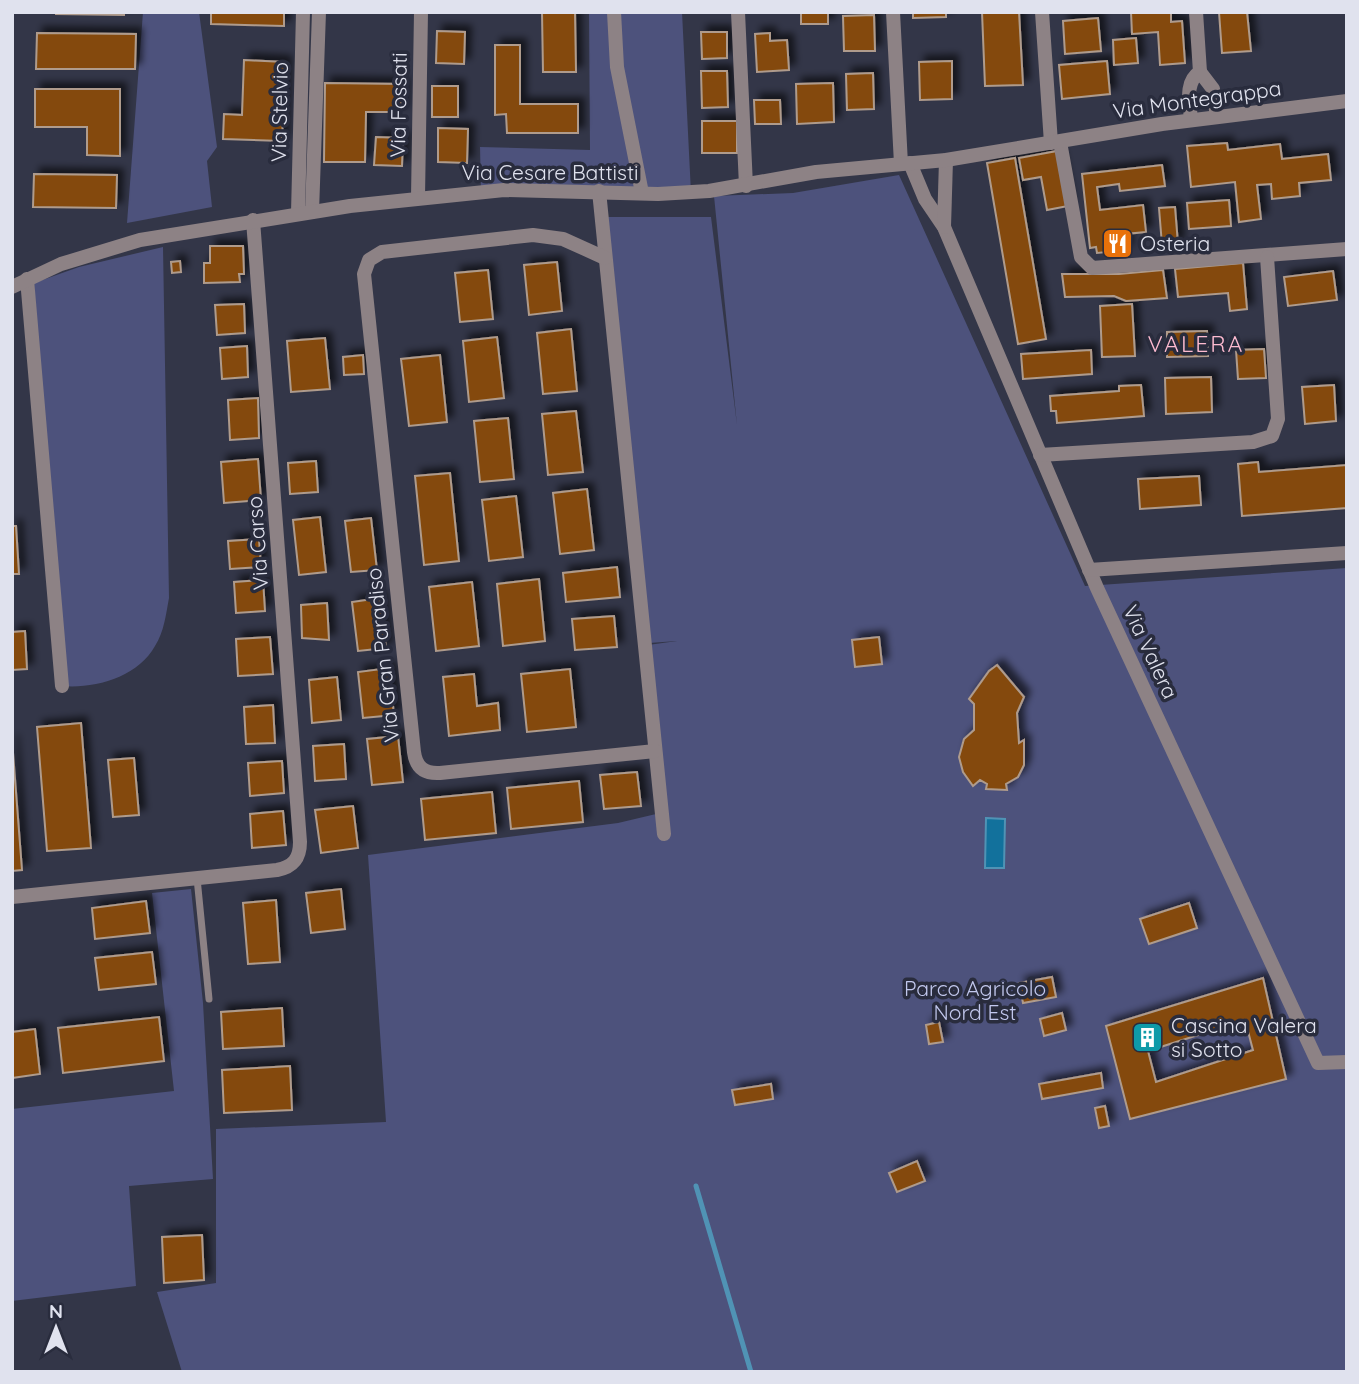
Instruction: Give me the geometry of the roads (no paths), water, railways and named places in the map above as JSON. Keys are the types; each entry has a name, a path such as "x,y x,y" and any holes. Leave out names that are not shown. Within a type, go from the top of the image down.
{"street":[{"name":"Via Stelvio","path":"303,12 305,213"},
{"name":"Via Stelvio","path":"305,213 319,12"},
{"name":"Via Fossati","path":"418,197 421,12"},
{"path":"614,12 618,77 642,193"},
{"path":"738,12 746,186"},
{"name":"Via Valera","path":"893,12 906,164 944,227 1089,570 1318,1063 1347,1062"},
{"path":"1042,12 1055,143 1081,257 1087,266 1098,269 1347,249"},
{"path":"1196,12 1200,72 1213,89 1217,117"},
{"path":"1191,120 1189,87 1192,78 1200,72"},
{"name":"Via Montegrappa","path":"1055,143 1191,120 1347,101"},
{"name":"Via Cesare Battisti","path":"12,287 78,258 131,243 253,220 418,197 504,190 700,192 816,172 946,160 1055,143"},
{"name":"Via Valera","path":"944,227 946,160"},
{"path":"599,191 664,834"},
{"name":"Via Carso","path":"197,878 276,870 295,862 300,842 294,731 253,220"},
{"name":"Via Gran Paradiso","path":"606,258 559,238 517,236 384,251 369,260 365,274 414,752 419,766 425,771 440,773 655,751"},
{"path":"1040,455 1253,442 1272,436 1278,419 1267,257"},
{"path":"27,279 62,686"},
{"path":"1089,570 1347,553"},
{"path":"12,897 197,878"}],"lane":[{"path":"197,878 209,999"}],"waterway":[{"path":"696,1186 751,1372"}],"place":[{"name":"Osteria","path":"1117,244"},
{"name":"Cascina Valera si Sotto","path":"1148,1038"}],"district":[{"name":"VALERA","path":"1196,344"}],"park label":[{"name":"Parco Agricolo Nord Est","path":"975,1001"}]}
